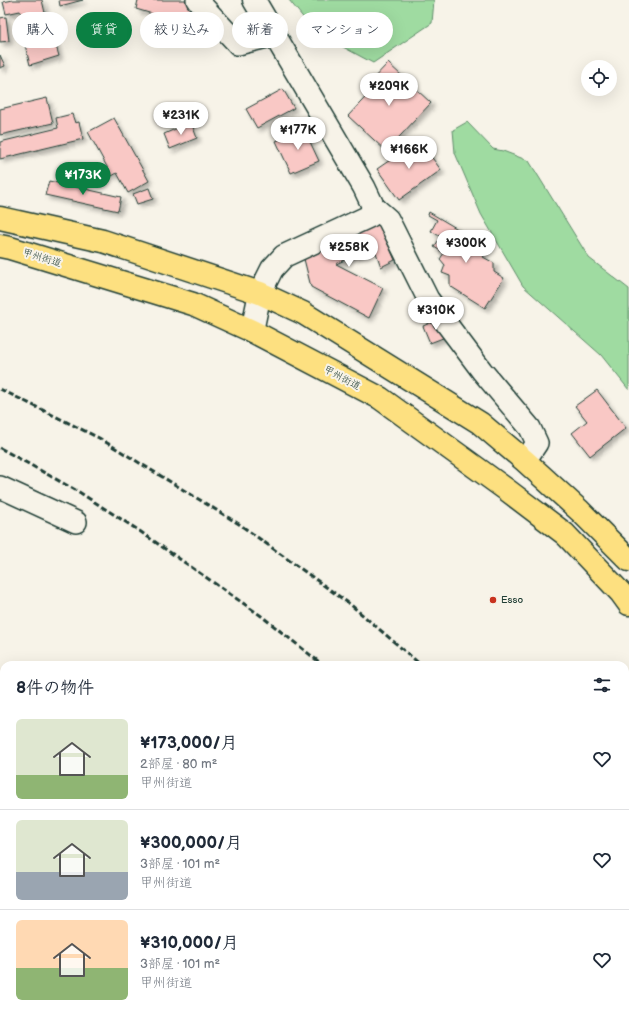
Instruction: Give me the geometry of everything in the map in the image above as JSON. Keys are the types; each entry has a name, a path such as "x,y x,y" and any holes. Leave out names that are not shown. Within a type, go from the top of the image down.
{"highway":[{"path":"0,218 102,241 260,293 303,313 480,423 525,461 580,511 629,560"},
{"name":"甲州街道","path":"0,246 193,304 252,331 380,398 469,462 564,534 621,593 629,604"}],"street":[{"path":"197,0 232,38"},
{"path":"254,0 261,12"},
{"path":"282,48 364,187 373,206 388,219 428,299 482,371 530,428 537,444 525,461"},
{"path":"252,331 260,293 272,269 284,256 370,216 373,206"},
{"path":"0,487 76,522"}],"green space":[{"path":"289,0 434,0 432,23 373,63 345,48 393,48 393,12 299,12"},
{"path":"467,122 493,149 503,151 529,161 589,258 629,289 629,390 601,355 523,286 481,214 455,153 453,130"}],"building":[{"path":"13,0 42,0 45,12 20,11 6,14 3,2"},
{"path":"59,0 83,0 60,6"},
{"path":"138,0 185,0 193,2 190,12 146,12 136,9"},
{"path":"6,17 9,41 0,42 0,18"},
{"path":"26,48 57,48 59,56 30,65"},
{"path":"0,55 5,66 0,68"},
{"path":"388,63 431,103 386,151 348,116 373,89 368,84"},
{"path":"283,89 294,108 257,128 246,109"},
{"path":"47,98 53,123 0,135 0,109"},
{"path":"72,114 75,123 79,122 83,139 0,159 0,142 58,128 56,118"},
{"path":"114,118 149,181 128,193 117,173 112,176 88,132"},
{"path":"191,122 197,138 170,149 164,134"},
{"path":"304,129 319,161 291,173 276,141"},
{"path":"419,140 441,170 399,200 377,169"},
{"path":"49,181 121,197 118,211 45,195"},
{"path":"149,188 153,199 137,204 133,194"},
{"path":"429,212 478,241 474,244 484,250 483,257 494,263 494,272 504,278 485,308 450,286 450,276 442,273 445,265 440,259 444,253 434,247 441,237 431,231 437,220 428,215"},
{"path":"377,219 395,260 381,267 374,247 336,264 383,288 369,318 311,287 303,255"},
{"path":"441,318 448,336 430,343 423,326"},
{"path":"597,390 626,428 590,456 572,433 587,421 575,406"}],"railway":[{"path":"0,389 99,438 239,524 351,605 416,661"},
{"path":"0,448 79,492 138,530 260,615 318,661"}],"place":[{"name":"Esso","path":"493,600"}]}
